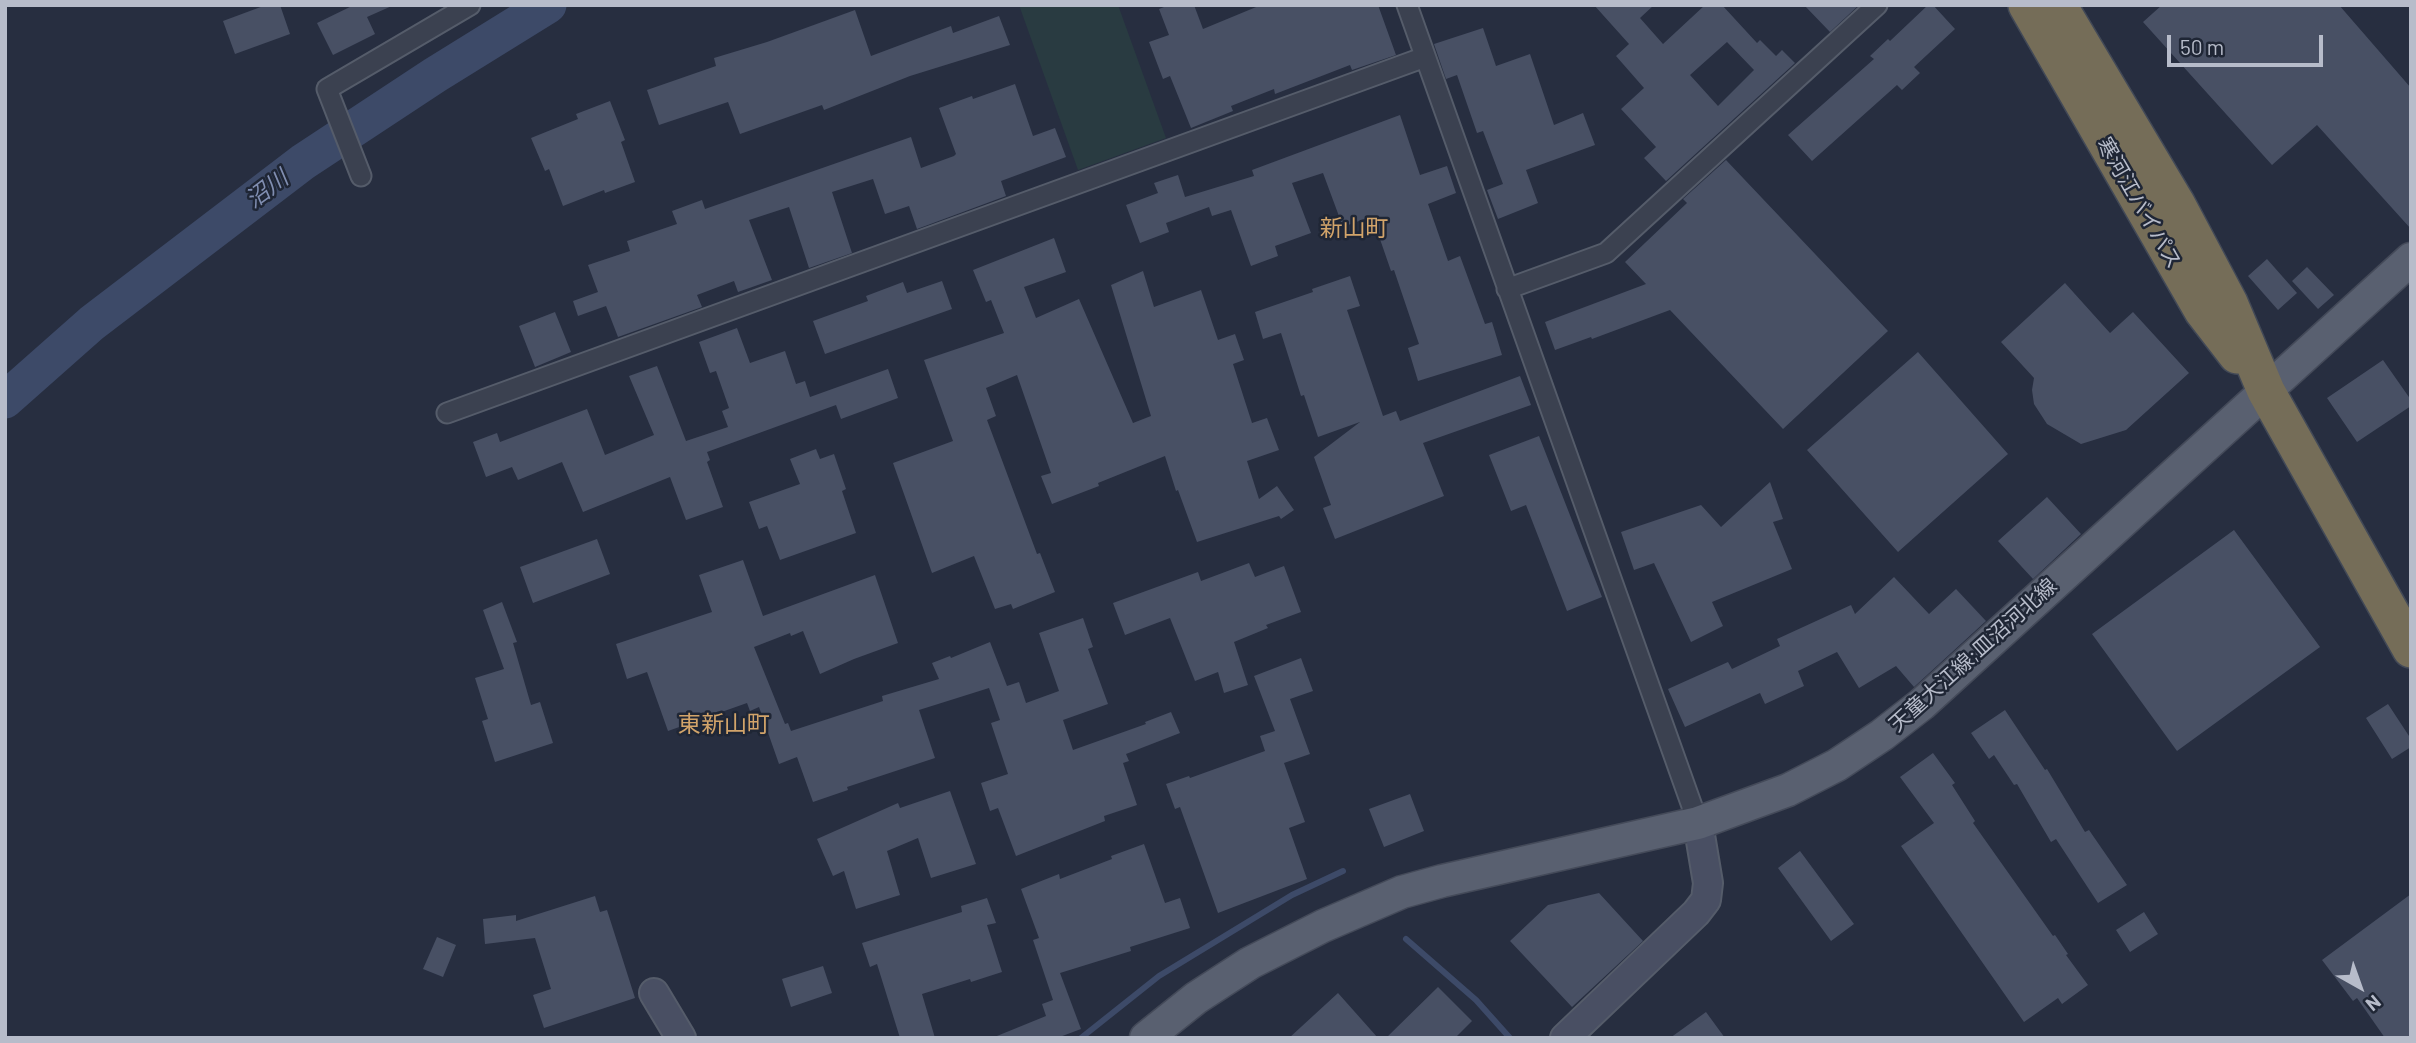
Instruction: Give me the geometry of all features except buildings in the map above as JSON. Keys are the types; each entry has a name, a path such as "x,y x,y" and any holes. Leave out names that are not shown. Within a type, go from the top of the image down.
{"highway":[{"name":"寒河江バイパス","path":"2026,5 2203,311 2266,391"},
{"name":"寒河江バイパス","path":"2058,5 2183,218 2229,303 2266,391 2411,649"}],"main road":[{"name":"天童大江線;皿沼河北線","path":"1146,1038 1196,998 1250,963 1323,926 1402,892 1698,824 1788,790 1837,765 1922,704 2411,259"}],"street":[{"path":"361,176 327,89 470,5"},
{"path":"1407,5 1698,824 1708,883 1706,900 1696,913 1565,1038"},
{"path":"1507,289 1606,253 1877,5"},
{"path":"447,413 1425,57"},
{"path":"654,993 681,1038"}],"shaded area":[{"path":"1019,5 1118,5 1166,138 1078,170"}],"waterway":[{"name":"沼川","path":"5,400 92,323 303,162 548,5"},
{"path":"1081,1038 1159,976 1292,895 1343,871"},
{"path":"1406,939 1476,1000 1510,1038"}],"district":[{"name":"新山町","path":"1354,228"},
{"name":"東新山町","path":"724,724"}]}
